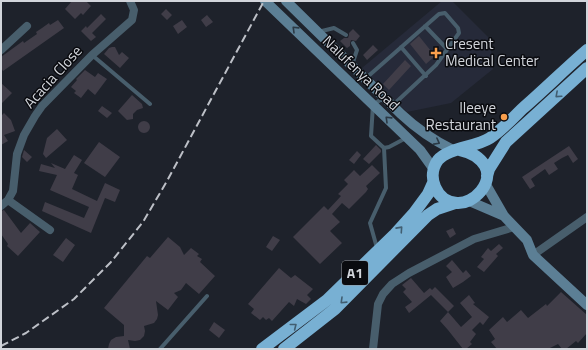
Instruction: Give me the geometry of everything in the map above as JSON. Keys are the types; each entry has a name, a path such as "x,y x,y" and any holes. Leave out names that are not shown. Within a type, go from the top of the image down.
{"highway":[{"path":"433,168 439,159 444,155 490,138 587,50"},
{"path":"470,201 481,190 490,169 506,142 587,68"},
{"path":"456,150 470,152 475,156 485,166 486,180"},
{"name":"A1","path":"262,349 327,300 395,234 414,213 428,194 433,182 433,168"},
{"path":"433,182 440,195 455,203"},
{"name":"A1","path":"284,349 335,308 384,261 419,223 437,209 455,203 470,201"}],"street":[{"name":"Acacia Close","path":"8,200 13,191 17,154 24,135 42,106 92,55 132,20 134,10 130,1"},
{"name":"Nalufenya Road","path":"265,1 420,150 433,168"},
{"name":"Nalufenya Road","path":"286,1 392,106 420,131 434,140 456,150"},
{"path":"1,50 27,26"},
{"path":"486,180 504,216 527,240 533,256 587,305"},
{"path":"1,206 8,200 50,230"},
{"path":"470,201 504,216"},
{"path":"533,256 587,217"},
{"path":"373,349 378,304 383,294 392,284 409,273 474,239 514,227"}],"lane":[{"path":"365,79 438,14 445,13 460,30 436,65 426,76 392,106"},
{"path":"424,26 447,49"},
{"path":"318,32 334,28 346,35"},
{"path":"352,66 357,50 354,43"},
{"path":"401,47 426,76"},
{"path":"92,55 150,104"},
{"path":"378,250 370,223 386,188 384,148 371,136 373,105 384,98"},
{"path":"384,148 406,138"},
{"path":"160,349 207,296"}],"shaded area":[{"name":"Cresent Medical Center","path":"442,1 452,1 490,39 493,69 451,103 407,112 362,68"}],"building":[{"path":"72,1 86,1 91,6 83,15 81,13 75,19 65,9"},
{"path":"166,9 172,15 167,20 161,14"},
{"path":"101,14 106,19 92,33 96,37 91,41 81,31 86,26 87,28"},
{"path":"207,15 213,22 206,27 201,20"},
{"path":"58,20 64,28 3,71 1,68 1,57 23,41 24,43 37,34 36,32 49,23 50,25"},
{"path":"182,20 187,27 178,34 173,26"},
{"path":"353,29 360,36 356,41 351,40 350,46 347,48 340,41 344,38 348,38 349,33"},
{"path":"419,36 435,56 426,64 410,44"},
{"path":"373,45 378,50 367,60 363,55"},
{"path":"115,47 119,55 122,52 129,58 120,68 104,54 109,48"},
{"path":"405,60 411,66 389,90 383,84"},
{"path":"85,70 95,77 98,73 107,79 95,95 88,89 81,98 74,93 76,91 71,87 77,80 76,79"},
{"path":"1,83 12,93 1,104"},
{"path":"132,95 142,104 143,108 137,110 133,114 133,119 127,120 118,111"},
{"path":"102,106 112,113 107,118 98,111"},
{"path":"4,113 11,120 15,131 4,135 8,141 1,145 1,116"},
{"path":"144,121 148,123 150,127 148,131 144,133 140,131 138,127 140,123"},
{"path":"57,129 67,140 46,158 43,154 47,138"},
{"path":"99,142 120,157 105,177 84,163"},
{"path":"376,145 381,152 369,164 363,159"},
{"path":"569,146 578,159 573,163 568,155 554,163 558,169 549,175 545,169 531,179 535,186 530,189 522,177"},
{"path":"24,150 32,157 27,162 22,157"},
{"path":"357,151 361,155 354,164 349,160"},
{"path":"74,155 82,160 74,173 78,175 72,189 97,201 105,183 120,190 115,202 105,198 91,233 42,211 45,202 84,218 89,207 50,190 57,175 39,171 41,164 55,168 51,163 65,169"},
{"path":"372,165 380,173 366,186 368,189 366,192 349,209 342,203 332,214 340,222 330,231 342,243 320,264 293,237 324,206 328,210 341,196 338,194 348,184 344,180 354,170 360,176"},
{"path":"4,210 21,233 30,223 40,232 18,256 7,246 8,244 1,234 1,211"},
{"path":"453,228 456,234 450,238 446,231"},
{"path":"273,236 280,240 272,251 266,247"},
{"path":"168,237 180,247 184,255 191,248 199,254 197,256 202,259 200,262 215,276 199,294 186,283 181,290 174,293 178,297 168,310 156,301 158,315 157,319 154,323 144,326 144,336 140,340 128,340 130,349 108,349 111,340 116,337 124,336 124,325 104,308 147,256 150,258"},
{"path":"66,238 75,245 63,262 53,255"},
{"path":"499,244 503,248 496,254 498,256 484,272 477,267 484,259 481,257 488,248 491,251"},
{"path":"452,260 463,273 466,270 471,276 453,288 446,277 452,272 446,266"},
{"path":"279,268 291,278 295,275 313,289 307,295 311,299 306,304 297,299 294,306 289,302 272,321 269,318 266,320 263,317 260,320 251,313 254,309 248,304"},
{"path":"411,278 424,293 430,288 432,290 435,287 454,306 448,312 431,295 409,313 405,307 412,302 403,292 406,289 402,285"},
{"path":"561,292 587,315 587,333 578,343 576,341 566,349 562,349 558,344 548,349 497,349 491,342 495,339 489,330 503,317 507,322 521,310 528,318 546,304 547,306"},
{"path":"469,295 475,303 473,304 489,317 483,325 480,322 472,330 476,334 470,342 472,344 466,349 463,349 440,321 448,312 461,327 472,317 460,303"},
{"path":"214,322 225,330 219,338 209,330"}],"railway":[{"path":"1,346 26,333 74,299 111,262 143,222 167,181 264,1"}],"place":[{"name":"Cresent Medical Center","path":"436,53"},
{"name":"Ileeye Restaurant","path":"504,117"}]}
